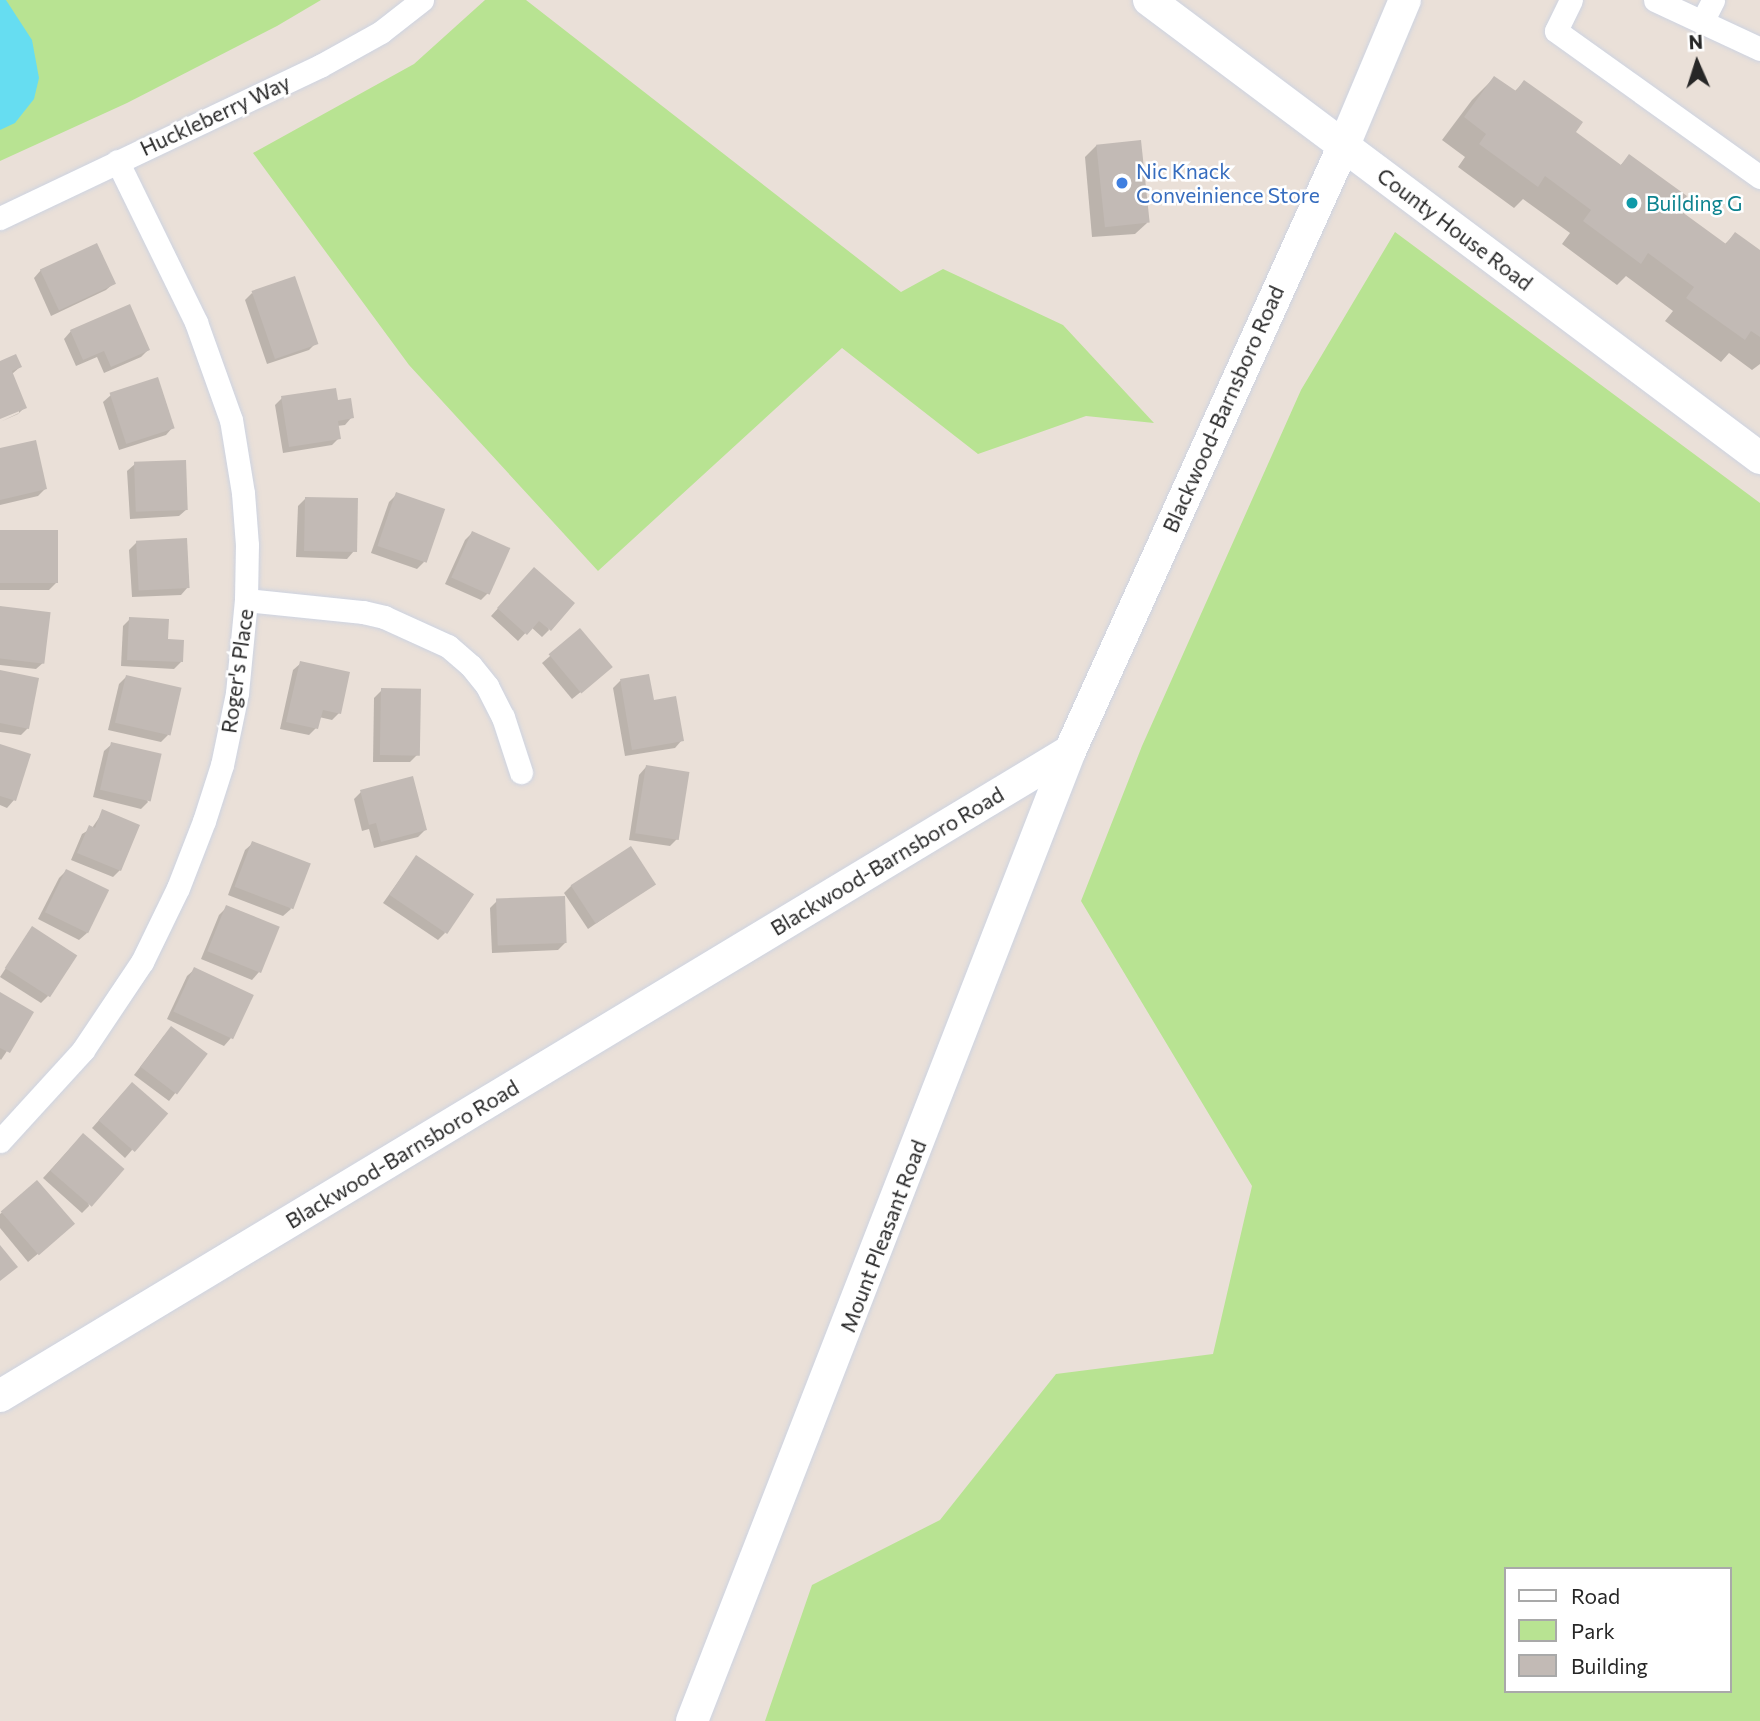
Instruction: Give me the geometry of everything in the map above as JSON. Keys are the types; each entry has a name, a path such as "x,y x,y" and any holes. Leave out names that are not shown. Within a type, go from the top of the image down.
{"main road":[{"name":"County House Road","path":"1149,0 1760,458"},
{"name":"Blackwood-Barnsboro Road","path":"0,1396 1070,751 1344,145 1405,0"},
{"name":"Mount Pleasant Road","path":"692,1721 1070,751"}],"street":[{"name":"Huckleberry Way","path":"0,218 351,50 381,32 422,0"},
{"path":"1571,0 1556,31 1760,177"},
{"path":"1655,0 1708,10 1760,49"},
{"name":"Roger's Place","path":"0,1140 60,1078 105,1020 142,962 178,888 204,821 222,765 237,693 246,600 243,493 230,419 223,392 196,321 117,161"},
{"path":"246,600 363,612 384,617 448,646 471,666 488,686 503,717 521,772"}],"green space":[{"path":"0,0 321,0 277,26 127,103 0,161"},
{"path":"485,0 526,0 901,292 943,269 1063,325 1154,423 1086,416 978,454 842,348 598,571 409,365 253,153 414,64"},
{"path":"1395,232 1760,503 1760,1721 765,1721 812,1585 940,1520 1056,1374 1213,1354 1252,1186 1081,901 1142,746 1301,390"}],"water":[{"path":"0,0 6,0 32,40 39,78 34,99 15,123 0,130"}],"building":[{"name":"Building G","path":"1494,76 1516,91 1524,80 1583,122 1576,132 1621,165 1629,154 1687,196 1678,209 1726,244 1735,232 1760,250 1760,337 1751,331 1745,340 1686,298 1694,287 1648,253 1641,264 1583,221 1591,210 1545,176 1538,187 1479,144 1486,134 1464,117"},
{"name":"Nic Knack Conveinience Store","path":"1141,140 1150,223 1105,227 1096,145"},
{"path":"97,243 116,284 59,310 40,270"},
{"path":"295,276 318,344 275,359 252,291"},
{"path":"130,304 150,350 111,367 104,351 83,360 70,330"},
{"path":"16,354 22,367 12,371 27,408 0,419 0,361"},
{"path":"158,377 175,428 126,444 109,393"},
{"path":"336,388 338,400 351,398 354,418 338,421 341,439 289,447 281,396"},
{"path":"36,440 47,489 0,500 0,448"},
{"path":"186,460 188,510 136,512 134,462"},
{"path":"396,492 445,509 427,563 377,546"},
{"path":"305,497 358,498 357,552 304,551"},
{"path":"0,530 58,530 58,583 0,583"},
{"path":"472,531 510,548 490,595 451,578"},
{"path":"187,538 190,588 139,591 136,541"},
{"path":"534,567 575,603 551,631 539,621 527,635 497,608"},
{"path":"0,606 51,612 44,664 0,658"},
{"path":"129,617 169,619 168,639 184,640 183,662 127,660"},
{"path":"580,628 613,667 581,693 549,654"},
{"path":"300,661 350,672 341,714 323,710 318,729 286,722"},
{"path":"0,670 39,678 29,729 0,723"},
{"path":"649,674 654,700 676,696 684,741 632,750 620,679"},
{"path":"126,675 182,688 171,736 115,723"},
{"path":"381,688 421,689 420,756 380,755"},
{"path":"111,742 162,754 151,801 100,790"},
{"path":"0,744 31,754 16,801 0,796"},
{"path":"646,765 689,772 679,840 635,833"},
{"path":"413,776 427,830 381,842 376,823 369,825 360,790"},
{"path":"102,809 140,825 121,871 77,853 89,825 95,828"},
{"path":"252,841 311,864 293,909 234,887"},
{"path":"631,846 656,885 596,924 571,885"},
{"path":"416,855 474,894 447,934 389,895"},
{"path":"66,869 109,890 88,933 45,912"},
{"path":"565,896 567,943 498,945 496,898"},
{"path":"226,905 280,927 261,973 207,951"},
{"path":"32,926 77,955 50,997 5,968"},
{"path":"194,967 254,995 233,1039 173,1011"},
{"path":"0,992 34,1012 10,1053 0,1048"},
{"path":"171,1026 208,1054 177,1094 140,1067"},
{"path":"132,1082 168,1113 135,1152 99,1120"},
{"path":"83,1133 125,1169 92,1207 50,1171"},
{"path":"37,1180 75,1224 39,1255 1,1211"},
{"path":"0,1245 18,1267 0,1281"}],"place":[{"name":"Nic Knack Conveinience Store","path":"1122,183"},
{"name":"Building G","path":"1632,203"}]}
